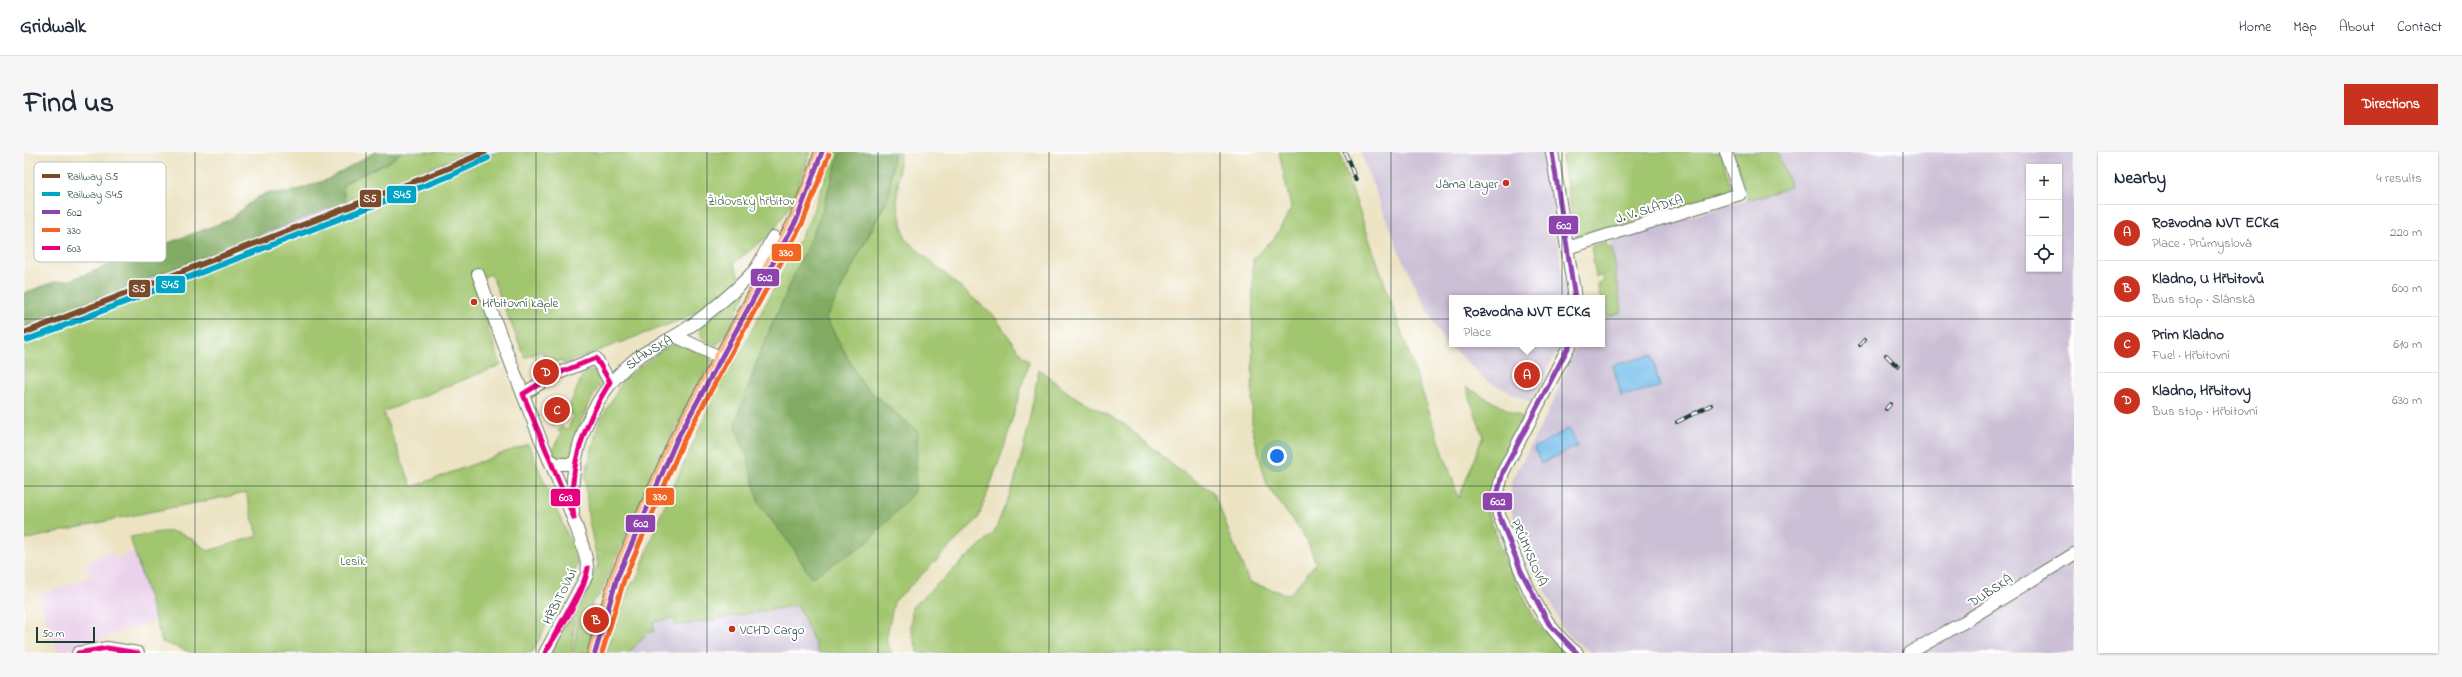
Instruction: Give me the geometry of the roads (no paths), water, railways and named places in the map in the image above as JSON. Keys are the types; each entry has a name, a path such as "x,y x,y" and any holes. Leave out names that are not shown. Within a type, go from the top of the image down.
{"main road":[{"path":"595,653 621,571 678,439 797,219 817,170 822,152"}],"street":[{"path":"1552,152 1575,295"},
{"name":"J. V. SLÁDKA","path":"1567,248 1740,194 1726,152"},
{"name":"SLÁNSKÁ","path":"574,521 572,495 575,464 587,422 610,382 634,360 675,336 730,295 750,275 773,237"},
{"name":"HŘBITOVNÍ","path":"478,274 523,394 574,521 588,562 588,572 545,653"},
{"path":"675,336 722,358"},
{"name":"PRŮMYSLOVÁ","path":"1568,347 1506,465 1498,489 1497,502 1511,546 1537,604 1552,630 1577,653"},
{"path":"523,394 554,375 596,358 610,382"},
{"path":"549,459 557,464 575,464"},
{"name":"DUBSKÁ","path":"1909,653 1964,622 2074,554"},
{"path":"78,653 107,648 138,653"}],"water":[{"path":"1652,355 1660,387 1621,396 1613,365"},
{"path":"1567,429 1570,429 1578,446 1541,464 1534,448"}],"railway":[{"path":"1345,152 1356,180"},
{"path":"1860,345 1865,339"},
{"path":"1886,355 1898,367"},
{"path":"1886,409 1890,404"},
{"path":"1677,422 1711,405"}],"rail line":[{"name":"S5","path":"24,333 444,170 485,152"},
{"name":"S45","path":"27,340 447,177 488,158"}],"place":[{"name":"Jáma Layer","path":"1506,183"},
{"name":"Hřbitovní kaple","path":"474,302"},
{"name":"Kladno, Hřbitovy","path":"546,372"},
{"name":"Rozvodna NVT ECKG","path":"1527,375"},
{"name":"Prim Kladno","path":"557,410"},
{"name":"Kladno, U Hřbitovů","path":"596,620"},
{"name":"VCHD Cargo","path":"732,629"}],"park label":[{"name":"Židovský hřbitov","path":"751,200"},
{"name":"Lesík","path":"353,560"}]}
